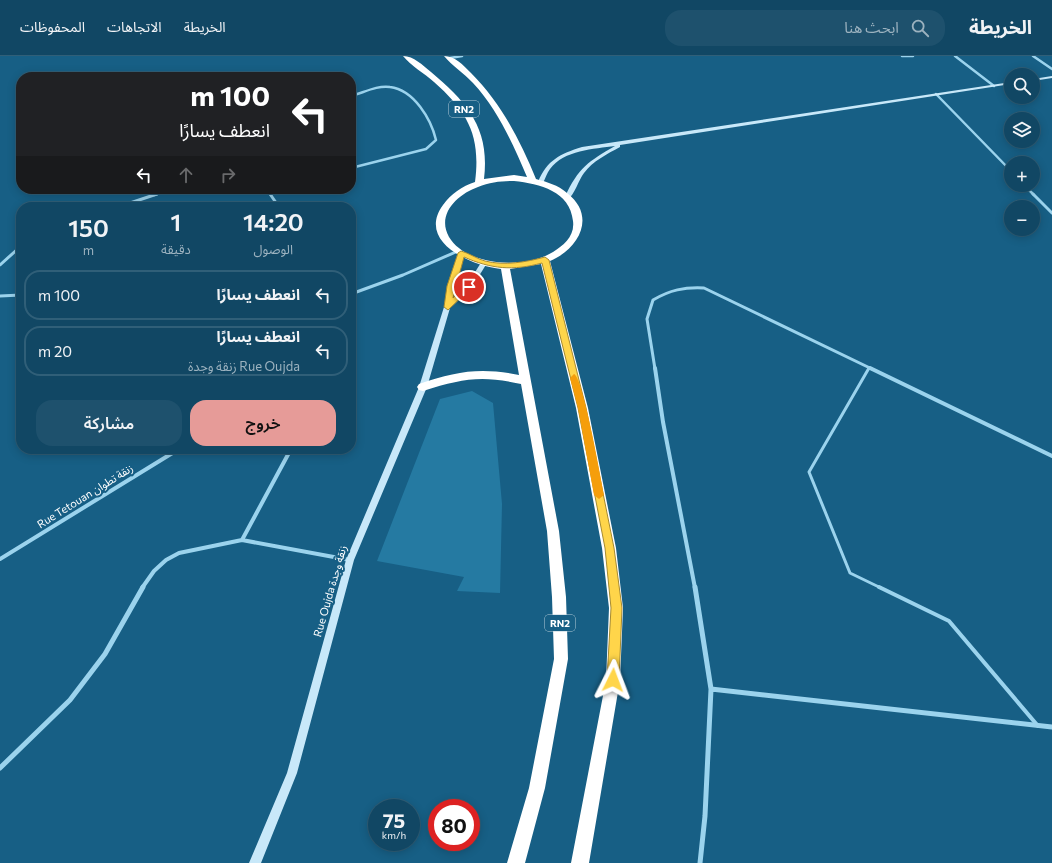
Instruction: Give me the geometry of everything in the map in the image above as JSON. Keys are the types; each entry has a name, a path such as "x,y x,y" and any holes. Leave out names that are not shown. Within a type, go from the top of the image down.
{"highway":[{"name":"RN2","path":"406,56 446,87 468,113 481,141 483,168 480,183"},
{"name":"RN2","path":"449,57 474,78 494,103 536,181"},
{"path":"514,178 536,181 556,188 568,197 578,212 578,230 567,247 545,260 526,265 505,266 484,263 459,252 446,240 440,226 442,213 450,200 463,190 480,183 496,179 514,178"},
{"path":"545,260 582,408 610,548 616,608 613,680 580,863"},
{"name":"RN2","path":"505,266 553,531 559,597 561,659 537,788 516,863"},
{"path":"423,387 445,379 472,373 494,374 527,381"}],"main road":[{"path":"1040,79 1052,77"},
{"path":"536,181 547,168 559,158 582,149 1004,84"},
{"path":"568,197 574,181 580,171 589,163 622,143"},
{"name":"Rue Oujda زنقة وجدة","path":"255,863 292,773 350,560 423,387 448,307 459,252"},
{"name":"Rue Oujda زنقة وجدة","path":"448,307 469,287 484,263"}],"street":[{"path":"449,57 462,56"},
{"path":"902,56 913,56"},
{"path":"955,56 994,86"},
{"path":"1033,56 1052,69"},
{"path":"356,95 382,87 400,89 408,93 422,111 435,134 436,140 426,148 356,167"},
{"path":"936,94 1004,164"},
{"path":"1031,192 1052,213"},
{"path":"133,202 157,194"},
{"path":"0,264 16,250"},
{"path":"357,292 459,252"},
{"path":"700,863 705,816 711,688 688,545 663,422 648,327 647,319 653,300 667,291 683,286 704,288 1052,456"},
{"path":"0,296 16,295"},
{"name":"Rue Tetouan زنقة تطوان","path":"0,559 171,454"},
{"path":"242,540 288,454"},
{"path":"0,768 70,700 105,654 137,596 154,571 166,560 179,553 242,540 350,560"},
{"path":"711,688 1052,727"}],"lane":[{"path":"869,368 810,472 850,572 949,621 1038,726"}],"shaded area":[{"path":"472,391 493,403 502,504 500,593 457,591 464,577 377,561 440,399"}],"slow traffic":[{"path":"574,378 582,408 599,495"}],"route":[{"path":"469,287 448,307 451,286 461,253 473,260 505,266 526,265 545,260 582,408 610,548 616,608 613,680"}]}
